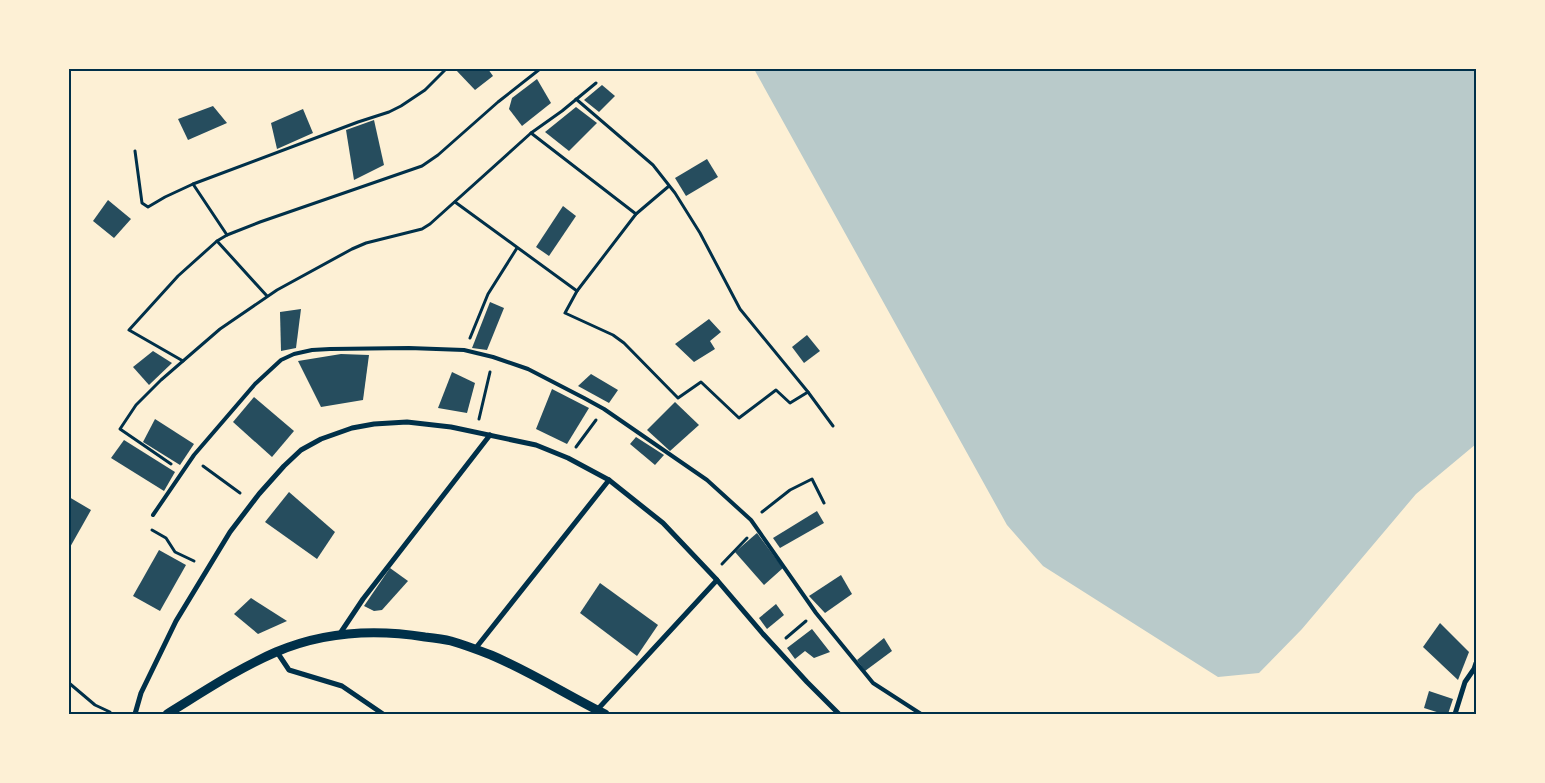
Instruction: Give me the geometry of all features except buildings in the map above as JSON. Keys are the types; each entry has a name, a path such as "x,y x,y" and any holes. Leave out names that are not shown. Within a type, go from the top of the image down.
{"street":[{"path":"134,714 141,693 176,621 208,568 230,532 284,466 301,450 352,428 374,424 407,422 451,427 536,445 568,458 609,480 663,523 717,580 807,682 839,714"},
{"path":"339,635 363,599 490,435"},
{"path":"475,650 609,480"},
{"path":"171,713 206,689 277,652 321,638 364,632 408,634 450,640 491,655 542,679 601,712 717,580"},
{"path":"277,652 288,670 342,686 382,714"},
{"path":"1455,714 1465,682 1475,669 1476,663"}],"lane":[{"path":"153,516 192,458 225,417 255,384 281,360 294,354 330,348 464,350 493,357 528,369 604,409 707,480 751,520 816,613 874,683 921,714"}],"path":[{"path":"135,151 142,203 148,207 193,184 389,112 425,90 446,69"},
{"path":"183,361 129,330 178,276 217,242 227,235 260,222 422,166 438,156 498,102 540,69"},
{"path":"183,472 120,429 136,405 161,380 220,329 304,274 366,243 422,229 430,224 531,133 596,83"},
{"path":"576,99 653,165 700,232 740,309 808,392 833,426"},
{"path":"531,133 636,214"},
{"path":"193,184 227,235"},
{"path":"669,186 636,214 577,291 565,313 619,339 678,398 701,382 739,418 776,390 790,403 808,392"},
{"path":"455,202 577,291"},
{"path":"217,242 268,296"},
{"path":"464,350 488,294 517,248"},
{"path":"476,432 493,357"},
{"path":"568,458 604,409"},
{"path":"192,458 253,502"},
{"path":"751,520 790,490 812,479 824,503"},
{"path":"153,516 150,529 166,538 175,552 208,568"},
{"path":"711,575 756,528"},
{"path":"776,646 816,613"},
{"path":"69,683 95,705 110,712 109,714"}],"shaded area":[{"path":"754,69 1476,69 1476,444 1416,494 1302,629 1259,673 1218,677 1043,566 1007,525"}]}
